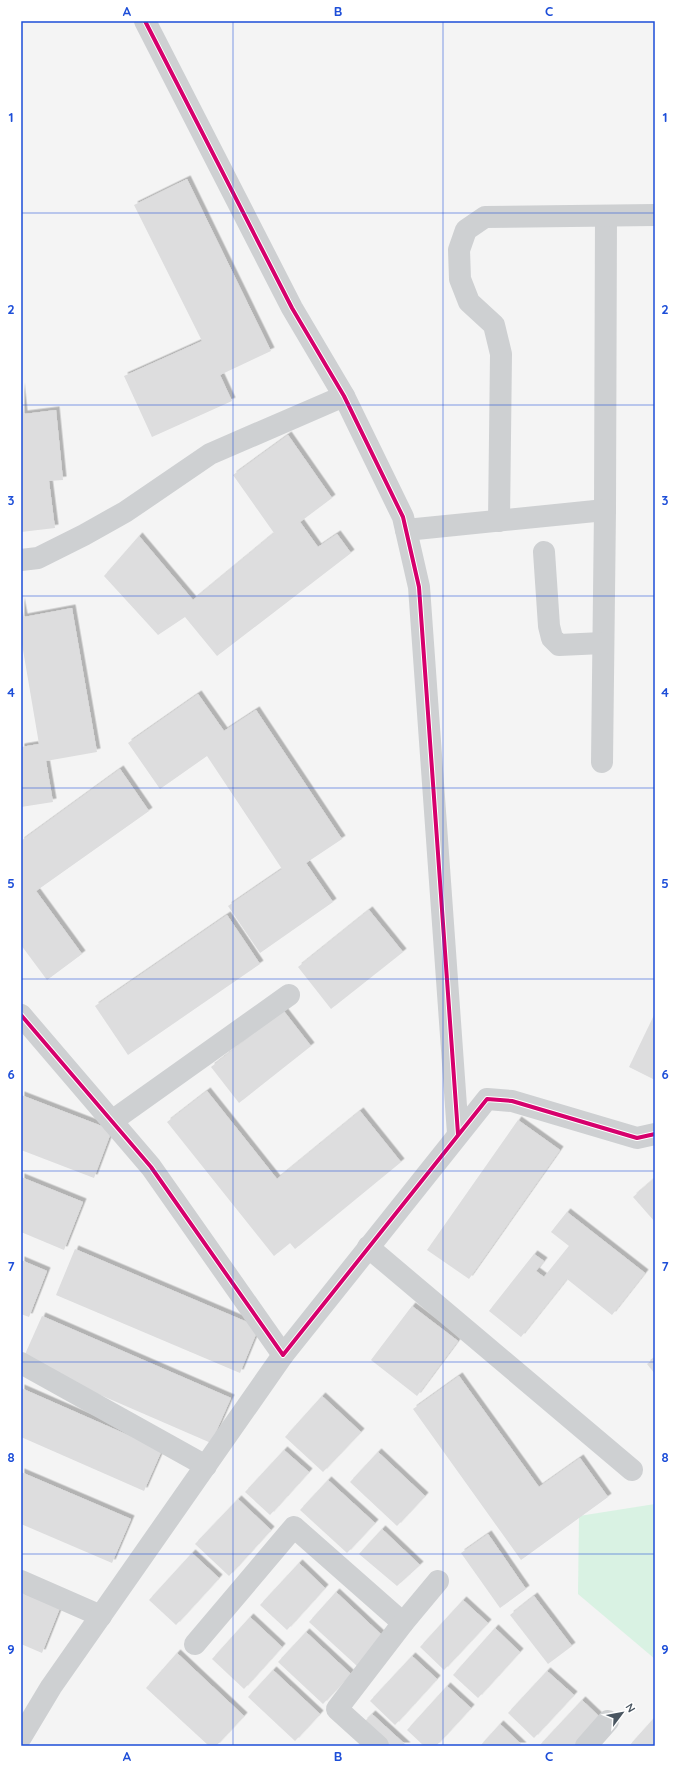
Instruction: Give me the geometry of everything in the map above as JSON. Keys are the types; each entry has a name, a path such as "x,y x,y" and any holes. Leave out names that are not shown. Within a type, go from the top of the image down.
{"street":[{"path":"145,21 292,308 344,396 403,517 419,587 458,1134"},
{"path":"499,521 501,354 494,325 469,302 460,279 459,250 466,230 485,217 655,215"},
{"path":"602,762 606,216"},
{"path":"30,559 84,535 125,512 210,454 344,396"},
{"path":"406,530 605,510"},
{"path":"544,552 549,626 552,638 559,645 603,643"},
{"path":"112,1121 289,995"},
{"path":"21,1014 151,1167 283,1355"},
{"path":"21,1737 51,1687 283,1355 487,1099 512,1101 637,1138 655,1134"},
{"path":"368,1247 632,1470"},
{"path":"21,1363 206,1466"},
{"path":"195,1644 294,1527 403,1622"},
{"path":"21,1581 101,1616"},
{"path":"378,1746 337,1709 403,1622 438,1581"},
{"path":"586,1746 608,1721"}],"green space":[{"path":"655,1504 655,1659 578,1594 579,1516"}],"building":[{"path":"187,179 271,351 220,375 232,401 152,437 124,376 202,341 134,205"},
{"path":"21,386 24,414 56,410 63,480 49,481 55,528 21,532"},
{"path":"288,435 332,498 300,522 318,547 337,534 351,553 217,656 185,617 158,635 104,576 139,536 193,600 274,533 233,475"},
{"path":"21,601 24,617 72,608 97,752 46,761 53,802 21,807 21,747 39,744 21,638"},
{"path":"198,694 224,731 256,710 342,839 306,863 333,902 260,953 228,906 282,869 207,756 160,789 128,743"},
{"path":"120,769 149,811 36,891 82,954 47,980 21,945 21,841"},
{"path":"369,910 403,952 331,1009 298,967"},
{"path":"227,915 260,964 128,1055 95,1006"},
{"path":"283,1010 311,1046 239,1103 211,1067"},
{"path":"655,1013 655,1080 629,1067"},
{"path":"207,1091 277,1179 360,1111 401,1162 295,1249 290,1243 274,1256 167,1122"},
{"path":"21,1095 112,1130 94,1178 21,1150"},
{"path":"518,1120 560,1150 469,1279 427,1250"},
{"path":"21,1177 83,1202 64,1250 21,1232"},
{"path":"655,1178 655,1222 633,1197"},
{"path":"567,1212 645,1273 612,1315 567,1279 521,1337 489,1311 534,1254 544,1261 536,1271 544,1277 569,1246 551,1232"},
{"path":"75,1249 259,1327 240,1373 56,1295"},
{"path":"21,1260 47,1271 29,1317 21,1314"},
{"path":"412,1306 458,1341 417,1396 371,1360"},
{"path":"42,1316 231,1398 211,1443 22,1361"},
{"path":"655,1358 655,1374 647,1364"},
{"path":"459,1376 539,1487 580,1458 608,1497 521,1560 413,1409"},
{"path":"21,1388 162,1450 144,1491 21,1437"},
{"path":"322,1396 361,1432 323,1472 285,1437"},
{"path":"284,1450 309,1472 270,1515 245,1492"},
{"path":"378,1452 425,1496 397,1526 350,1482"},
{"path":"21,1472 131,1519 112,1563 21,1524"},
{"path":"328,1480 375,1523 347,1553 300,1510"},
{"path":"238,1499 271,1530 229,1576 195,1544"},
{"path":"382,1529 420,1565 397,1586 359,1554"},
{"path":"488,1534 526,1589 500,1608 461,1553"},
{"path":"192,1553 219,1578 176,1625 149,1600"},
{"path":"299,1563 325,1588 287,1630 260,1605"},
{"path":"336,1592 384,1637 357,1666 309,1622"},
{"path":"21,1593 60,1608 42,1653 21,1644"},
{"path":"534,1596 572,1646 548,1664 510,1615"},
{"path":"463,1600 488,1623 444,1670 420,1647"},
{"path":"250,1617 282,1647 244,1689 212,1659"},
{"path":"495,1628 520,1652 478,1698 453,1675"},
{"path":"306,1632 351,1674 323,1704 278,1662"},
{"path":"177,1653 244,1716 216,1746 209,1746 146,1688"},
{"path":"412,1656 437,1679 395,1725 370,1701"},
{"path":"273,1670 320,1714 295,1741 248,1697"},
{"path":"547,1671 574,1695 534,1738 508,1713"},
{"path":"447,1686 471,1708 436,1746 424,1746 407,1730"},
{"path":"582,1700 604,1721 581,1746 539,1746"},
{"path":"372,1714 407,1746 389,1746 364,1722"},
{"path":"655,1717 655,1746 629,1746"},
{"path":"500,1724 523,1746 480,1746"}],"cycle path":[{"path":"145,21 292,308 344,396 403,517 419,587 458,1134"},
{"path":"21,1015 151,1167 283,1355 487,1099 512,1101 637,1138 655,1134"}]}
